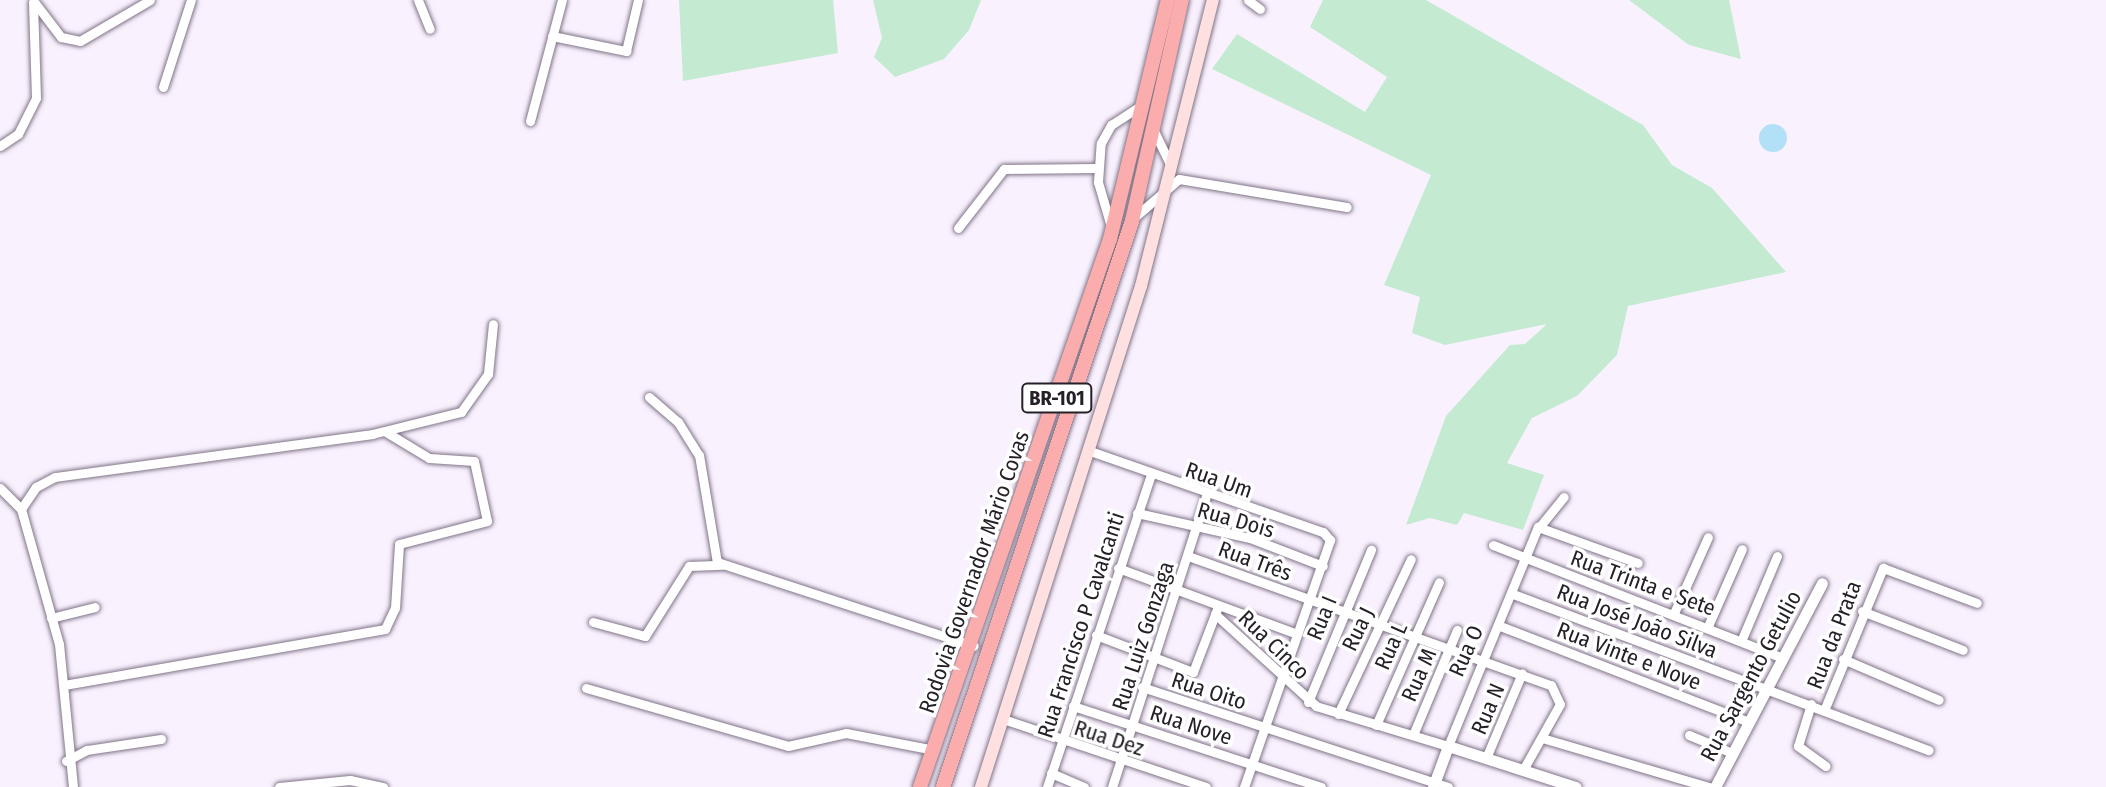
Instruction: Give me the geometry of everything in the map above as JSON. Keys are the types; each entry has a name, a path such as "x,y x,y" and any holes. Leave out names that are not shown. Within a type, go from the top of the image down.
{"highway":[{"name":"Rodovia Governador Mário Covas","path":"920,787 974,646 1112,230 1146,102 1168,0"},
{"name":"Rodovia Governador Mário Covas","path":"943,787 1132,221 1182,0"}],"main road":[{"path":"981,787 1090,451 1173,178 1213,0"}],"street":[{"path":"33,1 61,37 80,41 150,0"},
{"path":"163,87 191,0"},
{"path":"418,0 430,29"},
{"path":"530,121 562,0"},
{"path":"552,36 626,51 638,0"},
{"path":"1248,0 1260,9"},
{"path":"0,146 18,134 36,98 33,1"},
{"path":"1112,230 1097,168 1111,125 1146,102"},
{"path":"1153,128 1173,178"},
{"path":"958,228 1004,169 1097,168"},
{"path":"1173,178 1347,207"},
{"path":"1132,221 1173,178"},
{"path":"21,509 36,487 55,477 386,432 472,404 488,374 493,324"},
{"path":"649,397 678,422 699,455 711,551 722,565"},
{"path":"64,685 385,629 395,608 399,544 487,521 474,461 429,458 386,432"},
{"name":"Rua Um","path":"1090,451 1206,496 1323,532 1330,545 1323,566"},
{"name":"Rua Francisco P Cavalcanti","path":"1047,787 1151,475"},
{"path":"0,488 21,509 51,618 64,685 66,761 73,787"},
{"name":"Rua Luiz Gonzaga","path":"1112,787 1206,496"},
{"name":"Rua O","path":"1434,785 1538,528 1564,497"},
{"name":"Rua Dois","path":"1137,513 1197,527 1323,566"},
{"path":"1538,528 1638,563"},
{"path":"1674,613 1708,537"},
{"name":"Rua Trinta e Sete","path":"1493,545 1742,639 1781,657"},
{"path":"1708,626 1742,549"},
{"name":"Rua I","path":"1308,702 1371,550"},
{"name":"Rua Três","path":"1188,556 1310,599"},
{"path":"1742,639 1777,556"},
{"name":"Rua J","path":"1338,714 1411,559"},
{"path":"593,622 645,636 689,566 722,565 974,646"},
{"path":"1244,787 1323,566"},
{"path":"1118,568 1297,634"},
{"name":"Rua da Prata","path":"1825,708 1876,575 1896,570 1977,603"},
{"name":"Rua L","path":"1376,725 1439,582"},
{"name":"Rua Sargento Getulio","path":"1715,787 1746,721 1822,583"},
{"name":"Rua José João Silva","path":"1513,594 1825,708 1929,750"},
{"path":"1310,599 1414,638 1522,673 1557,691 1557,711 1523,770"},
{"path":"1215,614 1219,603"},
{"path":"51,618 95,607"},
{"path":"1862,611 1963,650"},
{"name":"Rua Oito","path":"1096,635 1185,670 1198,668 1215,614"},
{"name":"Rua Cinco","path":"1215,614 1283,675 1308,702"},
{"name":"Rua Vinte e Nove","path":"1500,626 1746,721"},
{"name":"Rua M","path":"1413,735 1457,630"},
{"path":"1843,659 1939,700"},
{"name":"Rua N","path":"1486,758 1522,673"},
{"name":"Rua Oito","path":"1142,687 1434,785 1448,787"},
{"path":"586,688 788,746 846,733 934,750"},
{"path":"1308,702 1576,787"},
{"path":"1811,704 1798,746 1826,766"},
{"name":"Rua Nove","path":"1073,706 1321,787"},
{"name":"Rua Dez","path":"1003,719 1061,741 1206,787"},
{"path":"1689,735 1732,753"},
{"path":"1542,738 1709,787"},
{"path":"66,761 87,750 161,739"},
{"path":"1051,773 1084,787"},
{"path":"279,787 350,780 383,787"}],"green space":[{"path":"679,0 833,0 838,53 683,81"},
{"path":"873,0 981,0 969,30 944,59 895,77 874,57 882,38"},
{"path":"1323,0 1426,0 1643,125 1672,165 1712,188 1786,272 1628,306 1617,355 1577,396 1532,418 1507,463 1544,475 1523,530 1464,513 1457,525 1430,518 1406,525 1446,416 1510,345 1525,344 1547,324 1445,345 1412,333 1420,297 1384,285 1431,175 1212,69 1237,34 1365,112 1387,77 1310,27"},
{"path":"1629,0 1729,0 1741,59 1689,45"}],"water":[{"path":"1773,124 1783,128 1787,138 1783,148 1773,152 1763,148 1759,138 1763,128"}]}
